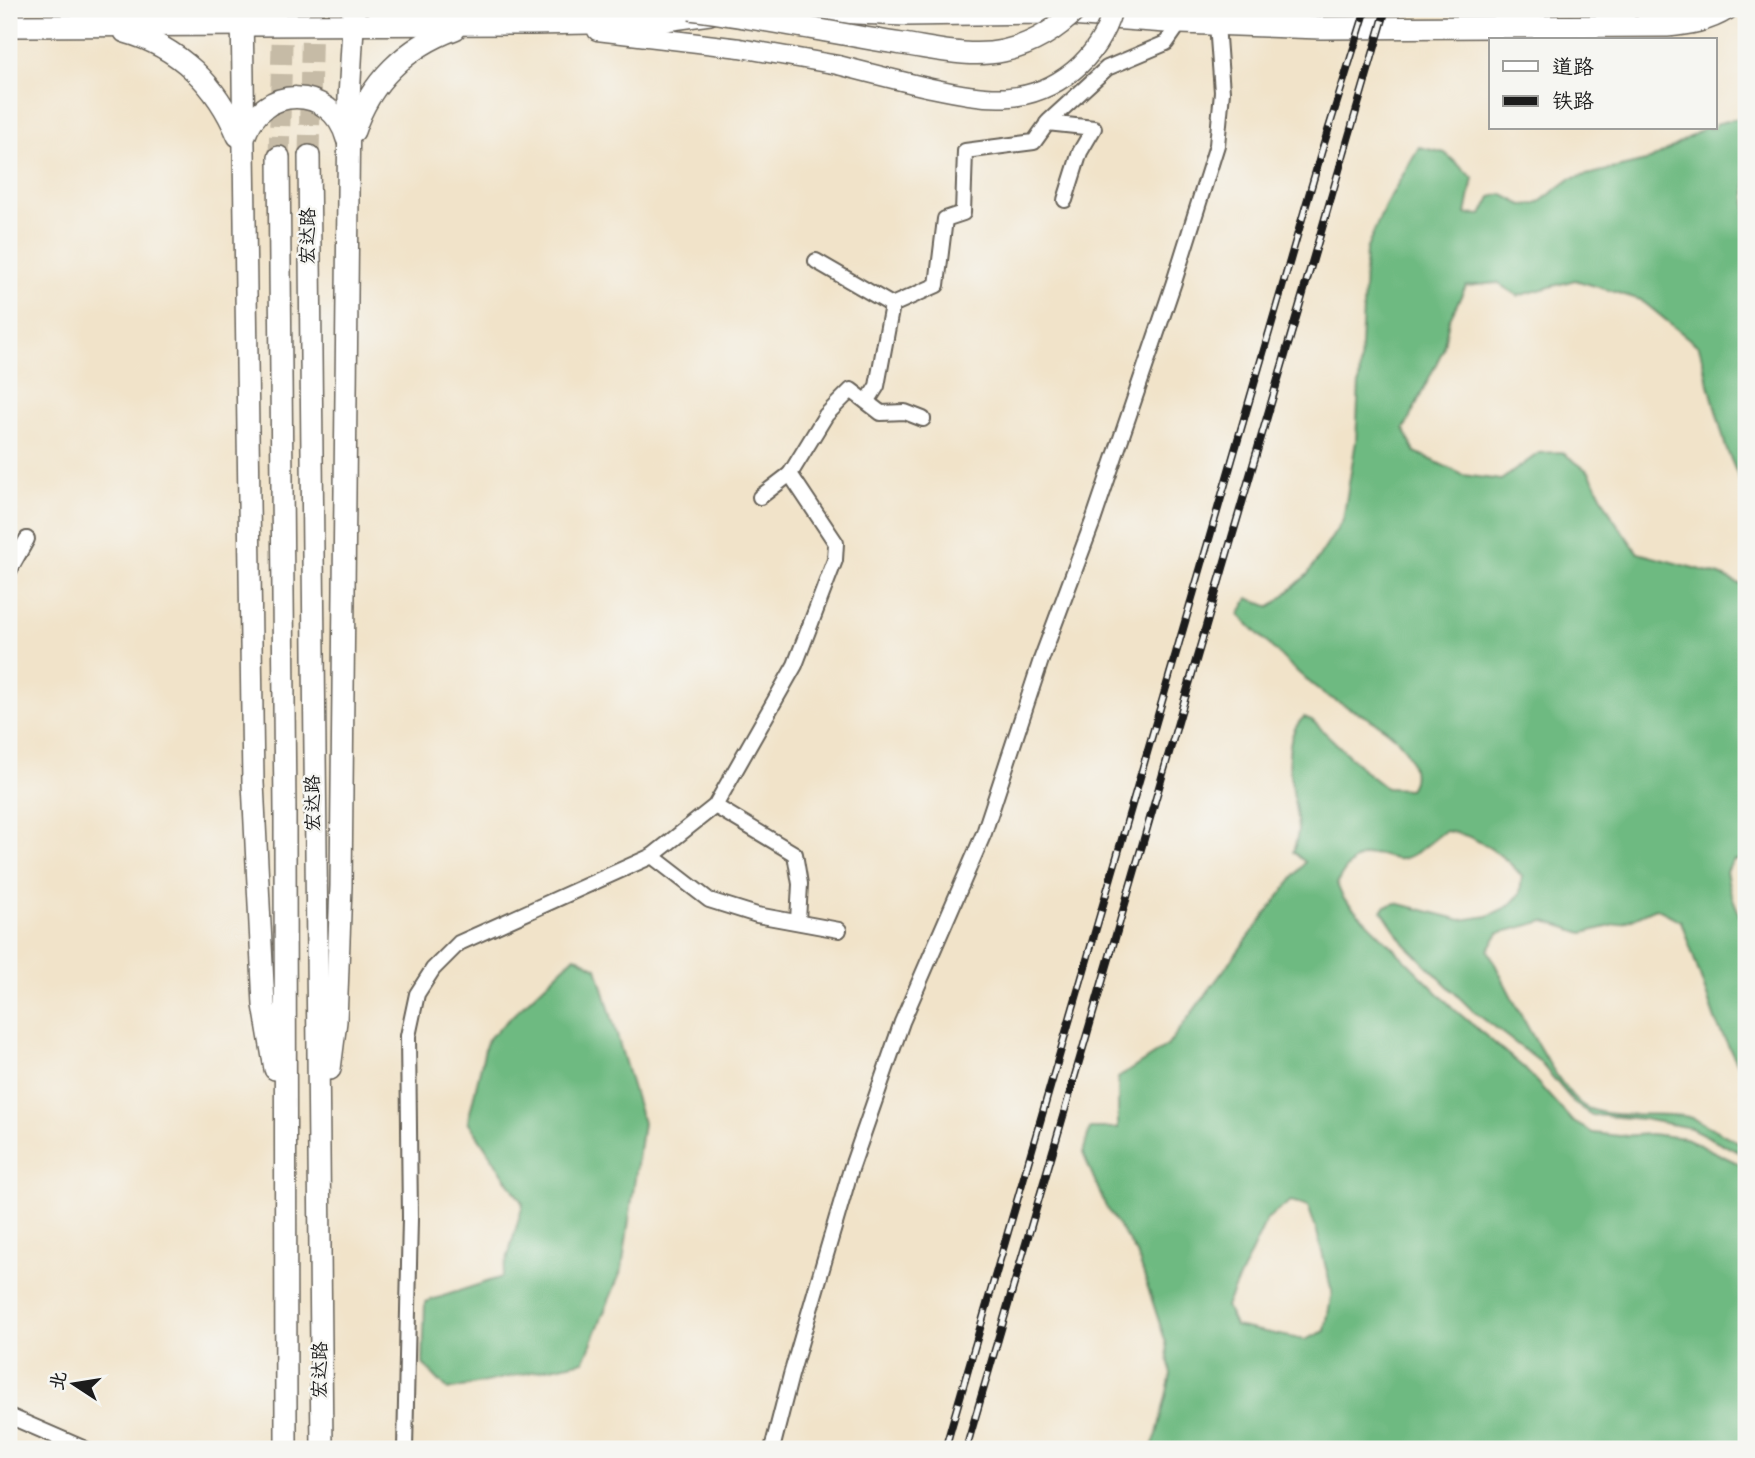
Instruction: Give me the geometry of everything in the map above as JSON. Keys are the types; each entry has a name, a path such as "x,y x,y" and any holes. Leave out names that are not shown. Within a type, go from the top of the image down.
{"main road":[{"path":"690,9 967,54 1004,51 1023,45 1055,28 1077,9"},
{"path":"9,26 92,26 242,17 354,17 475,24 650,22 751,9"},
{"path":"760,9 905,15 1042,13 1180,23 1426,29 1667,26 1690,24 1716,16 1727,9"},
{"path":"242,17 253,783 264,1005 286,1131"},
{"path":"321,1134 336,1021 341,886 349,151 354,17"},
{"path":"349,151 365,104 374,89 397,63 425,42 475,24"},
{"path":"92,26 136,35 177,55 205,80 218,96 242,147"},
{"path":"242,147 244,135 255,116 273,102 295,97 317,102 336,116 347,136 349,151"},
{"name":"宏达路","path":"309,156 314,810 321,1134 322,1449"},
{"name":"宏达路","path":"279,157 286,1449"}],"street":[{"path":"531,24 740,48 838,65 970,96 996,99 1021,97 1052,85 1079,66 1098,43 1113,9"},
{"path":"892,305 937,285 945,219 963,213 965,151 1034,142 1047,123 1107,68 1166,43 1180,23"},
{"path":"772,1449 851,1169 902,1022 984,834 1041,660 1093,521 1174,282 1217,145 1222,92 1217,24"},
{"path":"1047,123 1094,128 1080,152 1065,200"},
{"path":"816,261 892,305"},
{"path":"867,402 877,386 892,305"},
{"path":"760,497 790,474 827,415 851,390 881,413 905,412 923,419"},
{"path":"405,1449 410,1218 408,1036 417,994 433,969 459,943 652,856 715,806 795,665 835,560 836,543 790,474"},
{"path":"9,571 26,539"},
{"path":"715,806 795,854 800,884 798,921"},
{"path":"652,856 709,900 758,915 839,930"},
{"path":"9,1416 85,1449"}],"green space":[{"path":"1743,117 1746,119 1746,495 1726,448 1699,347 1641,300 1575,280 1518,296 1497,283 1466,286 1449,320 1443,350 1404,429 1415,452 1463,475 1501,480 1539,453 1562,452 1589,472 1613,518 1638,553 1720,575 1746,587 1746,860 1734,860 1726,871 1730,891 1746,931 1746,1079 1717,1025 1681,921 1656,908 1623,923 1583,933 1545,921 1499,933 1488,950 1533,1036 1575,1099 1587,1108 1610,1114 1690,1118 1746,1145 1746,1152 1740,1153 1691,1128 1643,1119 1592,1115 1575,1104 1539,1061 1473,1011 1405,944 1382,911 1385,906 1396,903 1461,920 1488,916 1509,906 1520,894 1522,876 1487,846 1466,836 1445,831 1419,851 1402,859 1372,854 1359,858 1344,871 1337,884 1343,898 1455,1010 1524,1068 1572,1121 1593,1133 1685,1138 1746,1167 1746,1449 1151,1449 1171,1375 1166,1343 1137,1254 1106,1207 1083,1153 1090,1128 1118,1128 1118,1078 1167,1046 1305,862 1293,852 1298,830 1289,755 1295,728 1304,717 1312,720 1386,788 1409,789 1414,773 1408,755 1395,737 1314,686 1239,615 1248,598 1271,607 1308,574 1343,520 1356,441 1366,250 1385,206 1419,147 1445,153 1473,178 1466,214 1482,215 1491,197 1502,194 1522,205 1537,204 1570,179 1650,160 1702,130 1716,130 1716,124","holes":["1291,1201 1308,1206 1332,1292 1325,1331 1305,1340 1235,1326 1226,1306 1267,1219"]},
{"path":"575,956 597,968 643,1123 622,1269 584,1361 448,1390 423,1364 425,1302 502,1277 523,1204 468,1121 487,1040"}],"tunnel":[{"path":"279,157 283,9"},
{"path":"309,156 312,9"}],"railway":[{"path":"945,1449 1322,150 1366,9"},
{"path":"966,1449 1386,9"}]}
